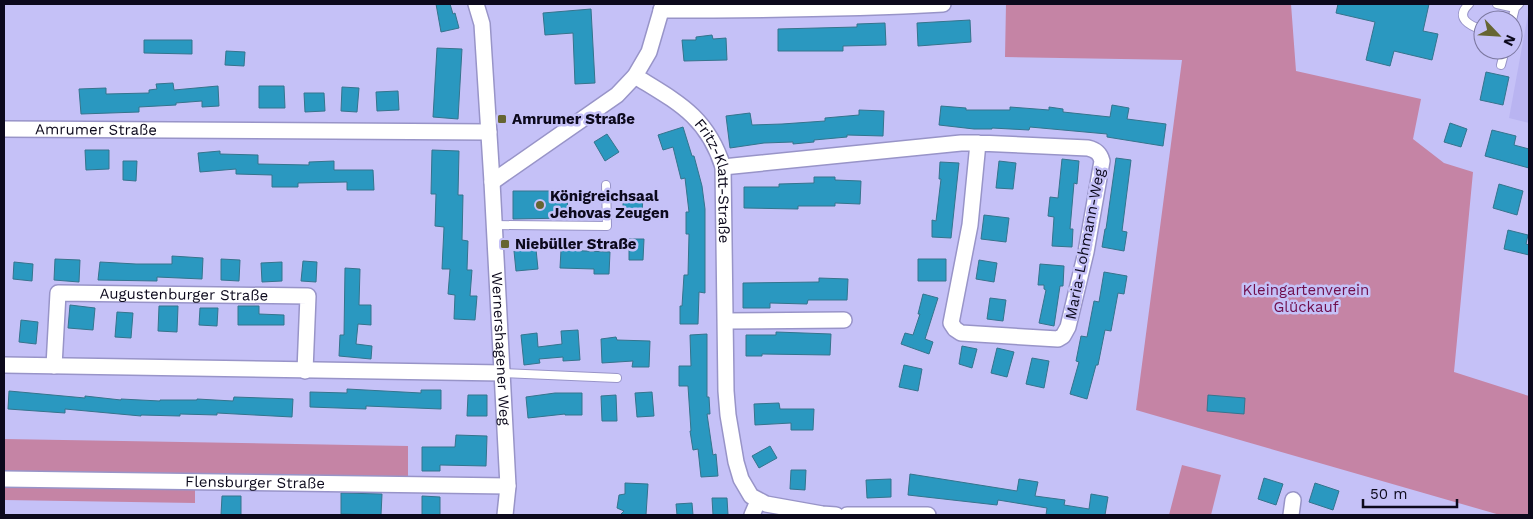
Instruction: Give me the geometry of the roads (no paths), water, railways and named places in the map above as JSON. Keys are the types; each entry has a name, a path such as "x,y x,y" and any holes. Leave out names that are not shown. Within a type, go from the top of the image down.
{"street":[{"name":"Wernershagener Weg","path":"476,4 482,24 503,373 508,486 505,515"},
{"path":"492,182 617,95 635,76 648,52 662,7 899,6 943,4"},
{"name":"Fritz-Klatt-Straße","path":"635,76 678,102 688,111 713,141 723,167 726,391 731,438 741,479 751,496 755,508 836,515"},
{"name":"Amrumer Straße","path":"4,129 489,132"},
{"name":"Maria-Lohmann-Weg","path":"723,167 960,143 978,143 1088,148 1097,152 1100,156 1100,170 1086,252 1068,327 1063,336 1058,338 961,332 955,329 951,323 970,225 978,143"},
{"name":"Augustenburger Straße","path":"54,366 58,293 308,296 304,371"},
{"path":"726,321 844,320"},
{"path":"4,366 503,373"},
{"name":"Flensburger Straße","path":"4,479 508,486"},
{"path":"1290,515 1294,500"},
{"path":"847,515 928,515"}],"lane":[{"path":"1469,4 1464,11 1464,17 1467,24 1473,26"},
{"path":"1497,4 1517,6"},
{"path":"1501,65 1502,60"},
{"path":"494,224 607,226 606,185"},
{"path":"503,373 617,378"}],"place":[{"name":"Amrumer Straße","path":"502,119"},
{"name":"Königreichsaal Jehovas Zeugen","path":"540,205"},
{"name":"Niebüller Straße","path":"505,244"}],"park label":[{"name":"Kleingartenverein Glückauf","path":"1306,298"}]}
